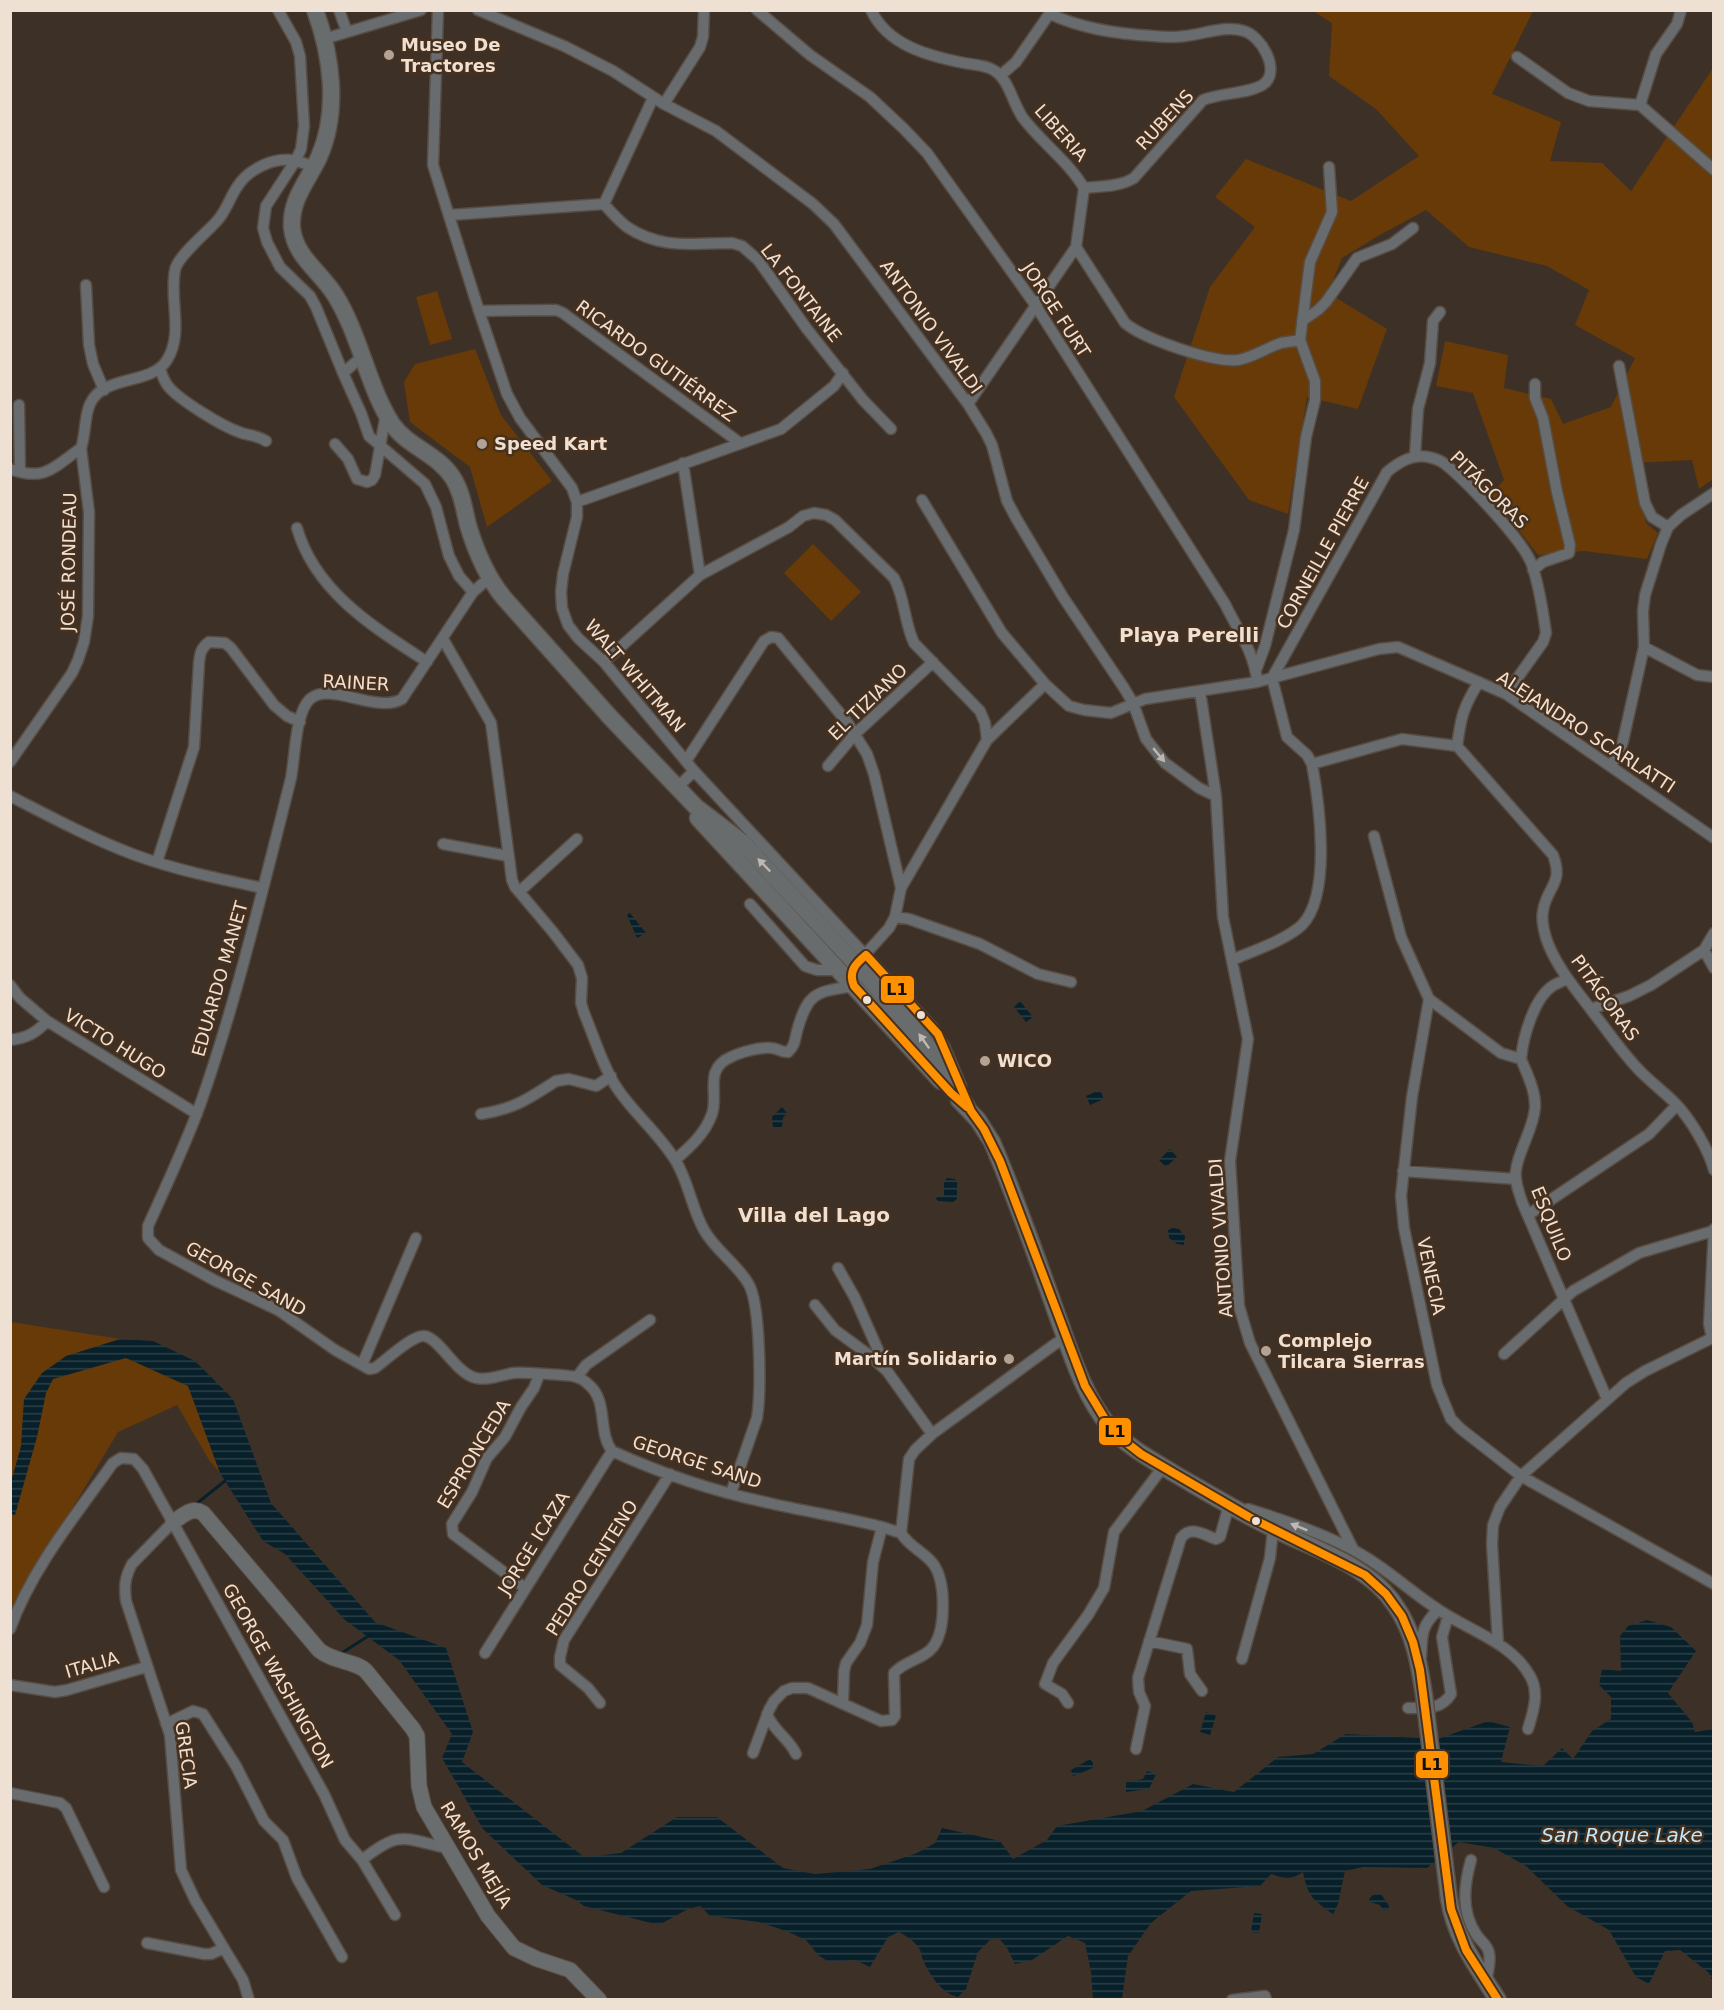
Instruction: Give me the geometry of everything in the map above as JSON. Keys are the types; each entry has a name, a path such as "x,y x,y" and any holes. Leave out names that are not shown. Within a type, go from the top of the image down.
{"main road":[{"path":"315,10 324,39 331,117 326,138 314,167 301,188 294,206 293,233 300,251 339,302 386,413 399,432 439,462 452,476 460,493 476,552 489,578 525,623 696,807 742,842 860,959 923,1039 984,1129 1000,1161 1066,1338 1099,1414 1130,1446 1224,1503 1354,1568 1381,1588 1395,1604 1413,1640 1420,1670 1449,1899 1460,1939 1498,2000"},
{"path":"610,717 646,762 951,1093 969,1109"},
{"path":"753,878 773,892 837,962 845,966 860,959"},
{"path":"854,986 850,976 860,959"}],"street":[{"path":"278,10 296,42 302,66 304,126 301,149 296,160 266,206 263,228 267,243 280,267 310,296 316,307 362,412 369,436 425,484 436,507 449,556 459,576 473,592"},
{"path":"339,10 347,32"},
{"path":"324,39 421,10"},
{"path":"438,10 434,165 479,311 512,405 572,488 577,502 683,462 781,429 834,386 843,373"},
{"name":"ANTONIO VIVALDI","path":"478,10 588,57 653,98 716,131 826,214 968,404 986,433 992,445 1007,501 1063,597 1133,703 1146,739 1165,763 1198,788 1216,796"},
{"path":"664,104 700,47 703,38 704,10"},
{"name":"JORGE FURT","path":"757,10 810,55 870,98 927,153 1036,307 1225,604 1244,639 1256,670 1257,682"},
{"path":"871,10 879,23 912,49 927,55 992,68 1001,75 1016,62 1051,12"},
{"path":"1640,105 1656,54 1677,24 1682,10"},
{"name":"RUBENS","path":"1051,12 1070,23 1120,34 1173,37 1228,29 1243,31 1253,35 1268,56 1270,72 1264,84 1256,88 1212,96 1203,100 1134,178 1118,185 1084,188"},
{"path":"1517,57 1568,93 1589,101 1640,105 1713,170"},
{"name":"LIBERIA","path":"1001,75 1024,119 1077,175 1084,188"},
{"path":"450,215 603,204 653,98"},
{"path":"86,285 89,345 93,364 104,390 160,369 168,359 175,331 174,278 177,265 222,216 237,186 260,167 272,162 296,160 314,167"},
{"path":"1256,670 1265,646 1294,530 1306,437 1315,400 1315,381 1299,340 1310,262 1332,212 1329,167"},
{"path":"968,404 1076,247 1084,188"},
{"name":"LA FONTAINE","path":"603,204 625,226 648,239 663,243 732,243 742,246 758,260 807,329 863,400 891,429"},
{"path":"1302,321 1326,302 1357,258 1392,244 1413,228"},
{"path":"1076,247 1125,323 1134,331 1221,360 1252,357 1281,343 1299,340"},
{"name":"RICARDO GUTIÉRREZ","path":"479,311 556,309 740,443"},
{"path":"1415,456 1418,410 1430,363 1433,321 1440,312"},
{"path":"343,373 363,356"},
{"path":"1619,366 1647,509 1652,517 1668,527"},
{"path":"160,369 164,380 178,395 232,429 266,441"},
{"path":"1533,570 1543,562 1569,553 1570,545 1543,418 1535,398 1535,384"},
{"name":"JOSÉ RONDEAU","path":"10,762 72,673 84,642 88,615 89,512 81,448 90,403 95,395 104,390"},
{"path":"19,405 15,471 31,475 40,474 81,448"},
{"path":"335,444 348,459 360,482 372,480 375,475 386,413"},
{"name":"PITÁGORAS","path":"1415,456 1429,457 1444,462 1493,512 1525,550 1533,570 1546,633 1543,642 1506,694"},
{"name":"CORNEILLE PIERRE","path":"1272,678 1387,472 1399,462 1415,456"},
{"path":"683,462 700,575"},
{"path":"1611,765 1620,751 1644,647 1645,595 1661,544 1668,527 1713,493"},
{"name":"ALEJANDRO SCARLATTI","path":"922,500 1002,633 1045,684 1069,706 1111,713 1145,699 1257,682 1388,646 1398,647 1506,694 1713,838"},
{"name":"WALT WHITMAN","path":"577,502 577,517 563,574 562,608 568,625 578,638 604,662 694,771 860,959"},
{"path":"604,662 700,575 789,527 803,516 814,513 826,515 835,520 894,578 899,587 908,630 914,643 980,711 985,723 987,740"},
{"path":"297,528 310,558 336,594 364,621 427,662"},
{"name":"RAINER","path":"300,722 305,705 321,694 380,703 402,699 473,592 489,578"},
{"path":"686,761 764,641 771,637 778,638 855,734 867,754 874,774 901,888"},
{"path":"443,639 491,723 512,880 519,892 578,965 582,978 581,1003 584,1013 617,1088 675,1160 705,1233 748,1283 754,1302 760,1376 759,1405 757,1418 731,1492"},
{"path":"157,862 195,747 200,652 209,642 225,643 231,648 274,705 287,716 300,722"},
{"path":"1644,647 1697,675 1713,677"},
{"name":"EL TIZIANO","path":"828,766 855,734 933,662"},
{"path":"1232,960 1290,934 1301,925 1309,915 1315,899 1320,866 1321,831 1312,764 1287,737 1272,678"},
{"path":"1312,764 1402,739 1457,746 1460,718 1465,704 1479,682"},
{"path":"860,959 895,917 901,888 987,740 1045,684"},
{"name":"ANTONIO VIVALDI","path":"1200,692 1216,796 1223,917 1248,1039 1230,1161 1239,1306 1250,1343 1353,1549"},
{"name":"EDUARDO MANET","path":"148,1238 148,1226 196,1114 250,943 291,778 300,722"},
{"name":"PITÁGORAS","path":"1457,746 1553,855 1558,876 1543,909 1549,946 1568,979 1640,1071 1677,1105 1699,1137 1711,1160 1713,1170"},
{"path":"678,787 694,771"},
{"path":"10,796 97,840 157,862 263,888"},
{"path":"1374,836 1401,937 1429,999 1501,1053 1521,1059 1522,1043 1535,1008 1545,993 1553,986 1568,979"},
{"path":"519,892 577,839"},
{"path":"443,844 508,856"},
{"path":"750,904 805,966 817,970 839,970"},
{"path":"895,917 909,919 980,944 1038,974 1071,982"},
{"path":"1591,1009 1629,996 1651,985 1704,950 1713,933"},
{"path":"1704,950 1713,968"},
{"name":"VICTO HUGO","path":"10,985 20,998 47,1021 196,1114"},
{"path":"675,1160 697,1141 712,1115 713,1079 720,1065 729,1057 763,1048 789,1052 794,1045 801,1017 812,996 819,992 854,986"},
{"name":"VENECIA","path":"1429,999 1412,1097 1401,1196 1404,1228 1437,1385 1445,1409 1461,1429 1521,1476 1713,1584"},
{"path":"10,1040 36,1032 47,1021"},
{"name":"ESQUILO","path":"1521,1059 1535,1105 1516,1169 1516,1179 1528,1215 1607,1398"},
{"path":"481,1114 519,1105 556,1081 563,1079 596,1086 611,1077"},
{"path":"1528,1215 1649,1134 1677,1105"},
{"path":"1402,1171 1516,1179"},
{"path":"1498,1644 1492,1544 1493,1525 1500,1507 1521,1476 1626,1383 1696,1346 1713,1341 1709,1324 1713,1230 1639,1253 1573,1291 1504,1354"},
{"name":"GEORGE SAND","path":"148,1238 159,1250 214,1280 278,1310 334,1350 362,1365"},
{"path":"416,1238 362,1365 369,1369 375,1368 412,1340 425,1336 432,1339 466,1374 475,1378 487,1379 520,1372 577,1377 586,1365 650,1320"},
{"path":"838,1268 855,1298 887,1371 932,1434"},
{"path":"815,1305 835,1330 887,1371"},
{"path":"753,1753 767,1714 778,1696 792,1688 808,1688 882,1721 892,1719 896,1709 894,1673 900,1667 929,1651 934,1646 942,1628 943,1612 937,1571 929,1559 910,1545 901,1533 909,1459 915,1449 932,1434 1066,1338"},
{"name":"ESPRONCEDA","path":"525,1588 453,1534 451,1529 472,1492 487,1458 505,1437 520,1407 534,1388 539,1375"},
{"name":"GEORGE SAND","path":"577,1377 597,1393 607,1443 612,1451 670,1474 769,1503 839,1516 901,1533"},
{"name":"JORGE ICAZA","path":"485,1653 612,1451"},
{"name":"GEORGE WASHINGTON","path":"10,1629 21,1604 50,1553 113,1463 121,1458 134,1459 143,1469 324,1794 345,1840 362,1860 395,1915"},
{"path":"1068,1703 1062,1694 1045,1684 1046,1676 1104,1588 1114,1532 1163,1467"},
{"name":"PEDRO CENTENO","path":"600,1704 588,1688 560,1665 564,1640 670,1474"},
{"path":"1136,1749 1145,1706 1139,1692 1138,1678 1181,1538 1189,1531 1216,1539 1220,1537 1224,1503 1276,1518 1353,1549 1443,1613 1498,1644 1522,1665 1534,1685 1536,1698 1528,1729"},
{"name":"RAMOS MEJÍA","path":"173,1522 188,1512 199,1510 203,1513 319,1650 334,1660 362,1667 366,1671 414,1729 417,1736 420,1794 424,1808 488,1916 514,1948 537,1959 570,1970 599,2000"},
{"name":"GRECIA","path":"173,1522 132,1564 125,1579 126,1601 166,1724 171,1747 181,1870 195,1900 243,1980 249,2000"},
{"path":"843,1703 846,1663 860,1643 867,1625 873,1562 882,1527"},
{"path":"1242,1659 1270,1558 1273,1529"},
{"path":"1420,1670 1424,1628 1429,1619 1443,1613"},
{"path":"1408,1708 1438,1706 1446,1702 1451,1694 1442,1637 1443,1613"},
{"path":"1149,1641 1187,1649 1190,1674 1202,1691"},
{"name":"ITALIA","path":"10,1685 55,1692 146,1667"},
{"path":"166,1724 194,1711 203,1714 236,1766 264,1821 283,1840 297,1878 342,1957"},
{"path":"767,1714 776,1731 790,1743 796,1754"},
{"path":"10,1793 60,1803 66,1808 104,1887"},
{"path":"362,1860 382,1844 401,1838 448,1848"},
{"path":"1471,1860 1466,1881 1466,1912 1477,1936 1490,1954 1486,1982"},
{"path":"147,1943 204,1954 211,1954 224,1948"},
{"path":"1232,2000 1265,1996 1266,2000"}],"shaded area":[{"path":"1313,11 1533,11 1492,94 1561,122 1550,161 1602,163 1631,191 1713,68 1713,479 1699,489 1692,460 1633,463 1646,523 1658,533 1647,559 1584,551 1538,555 1491,494 1504,480 1473,393 1436,386 1445,341 1508,355 1504,388 1551,399 1563,424 1611,407 1635,358 1575,325 1589,290 1547,266 1469,247 1426,210 1342,258 1328,293 1387,329 1358,409 1307,397 1288,514 1249,500 1174,397 1210,287 1255,227 1215,197 1246,159 1351,201 1419,156 1376,109 1329,76 1332,23"},
{"path":"437,291 452,339 430,345 416,297"},
{"name":"Speed Kart","path":"475,349 501,415 552,481 487,527 470,467 410,422 404,382 415,364"},
{"path":"813,544 861,592 831,621 784,573"},
{"path":"11,1322 120,1339 126,1358 189,1386 220,1473 209,1460 177,1405 118,1432 11,1611"}],"water":[{"path":"630,913 646,933 637,938 627,915"},
{"path":"1020,1001 1033,1017 1026,1022 1014,1007"},
{"path":"1100,1090 1104,1099 1090,1105 1086,1096"},
{"path":"782,1107 787,1113 783,1118 782,1127 773,1127 772,1117"},
{"path":"1170,1149 1177,1157 1166,1167 1159,1160"},
{"path":"947,1178 955,1179 957,1182 957,1199 953,1202 936,1199 944,1196 944,1182"},
{"path":"1179,1229 1185,1236 1184,1245 1177,1244 1169,1238 1168,1230"},
{"name":"San Roque Lake","path":"120,1339 153,1341 195,1361 233,1399 271,1503 375,1622 446,1648 473,1732 462,1762 584,1857 621,1853 677,1817 717,1817 783,1868 815,1874 870,1869 917,1853 935,1843 942,1828 1000,1841 1013,1859 1047,1840 1057,1826 1142,1811 1193,1784 1234,1792 1278,1757 1313,1754 1346,1734 1438,1739 1488,1721 1510,1727 1501,1762 1543,1766 1562,1748 1573,1759 1592,1731 1611,1719 1611,1697 1599,1685 1602,1669 1621,1671 1620,1636 1628,1626 1647,1620 1671,1627 1696,1651 1668,1693 1692,1722 1695,1732 1713,1729 1713,1983 1709,1973 1680,1950 1665,1951 1649,1984 1636,1977 1609,1930 1567,1906 1526,1866 1494,1848 1459,1842 1427,1868 1363,1867 1345,1871 1338,1904 1333,1914 1312,1897 1303,1872 1288,1878 1271,1874 1260,1886 1191,1891 1151,1923 1128,1956 1122,1999 1093,1999 1091,1972 1085,1943 1068,1936 1032,1960 1015,1964 999,1938 991,1939 978,1952 966,1989 958,1997 946,1992 937,1983 926,1966 919,1948 912,1940 899,1932 888,1937 870,1967 855,1960 829,1962 818,1955 806,1940 786,1931 759,1922 710,1916 700,1906 688,1909 659,1925 584,1906 542,1885 483,1829 442,1758 452,1734 399,1660 345,1620 285,1554 263,1541 220,1473 188,1386 126,1358 53,1379 46,1393 37,1437 15,1515 11,1514 11,1482 21,1446 24,1399 42,1373 66,1356"},
{"path":"1206,1712 1216,1716 1210,1735 1200,1732"},
{"path":"1090,1759 1093,1768 1073,1776 1071,1770"},
{"path":"1147,1771 1156,1774 1149,1789 1126,1792 1126,1782 1143,1779"},
{"path":"1381,1894 1389,1910 1383,1910 1380,1905 1370,1902 1369,1899 1373,1895"},
{"path":"1254,1913 1262,1914 1259,1933 1251,1932"}],"waterway":[{"path":"196,1504 225,1481"},
{"path":"340,1654 370,1635"}],"transit line":[{"name":"L1","path":"967,1107 951,1093 854,986 852,972 866,955 938,1034 971,1111 984,1129 1000,1161 1085,1386 1108,1424 1141,1454 1249,1517 1365,1575 1386,1594 1402,1616 1413,1642 1420,1670 1451,1909 1466,1950 1498,2000"}],"place":[{"name":"Museo De Tractores","path":"389,55"},
{"name":"Speed Kart","path":"482,444"},
{"name":"WICO","path":"985,1061"},
{"name":"Complejo Tilcara Sierras","path":"1266,1351"},
{"name":"Martín Solidario","path":"1009,1359"}],"district":[{"name":"Playa Perelli","path":"1189,635"},
{"name":"Villa del Lago","path":"814,1215"}]}
